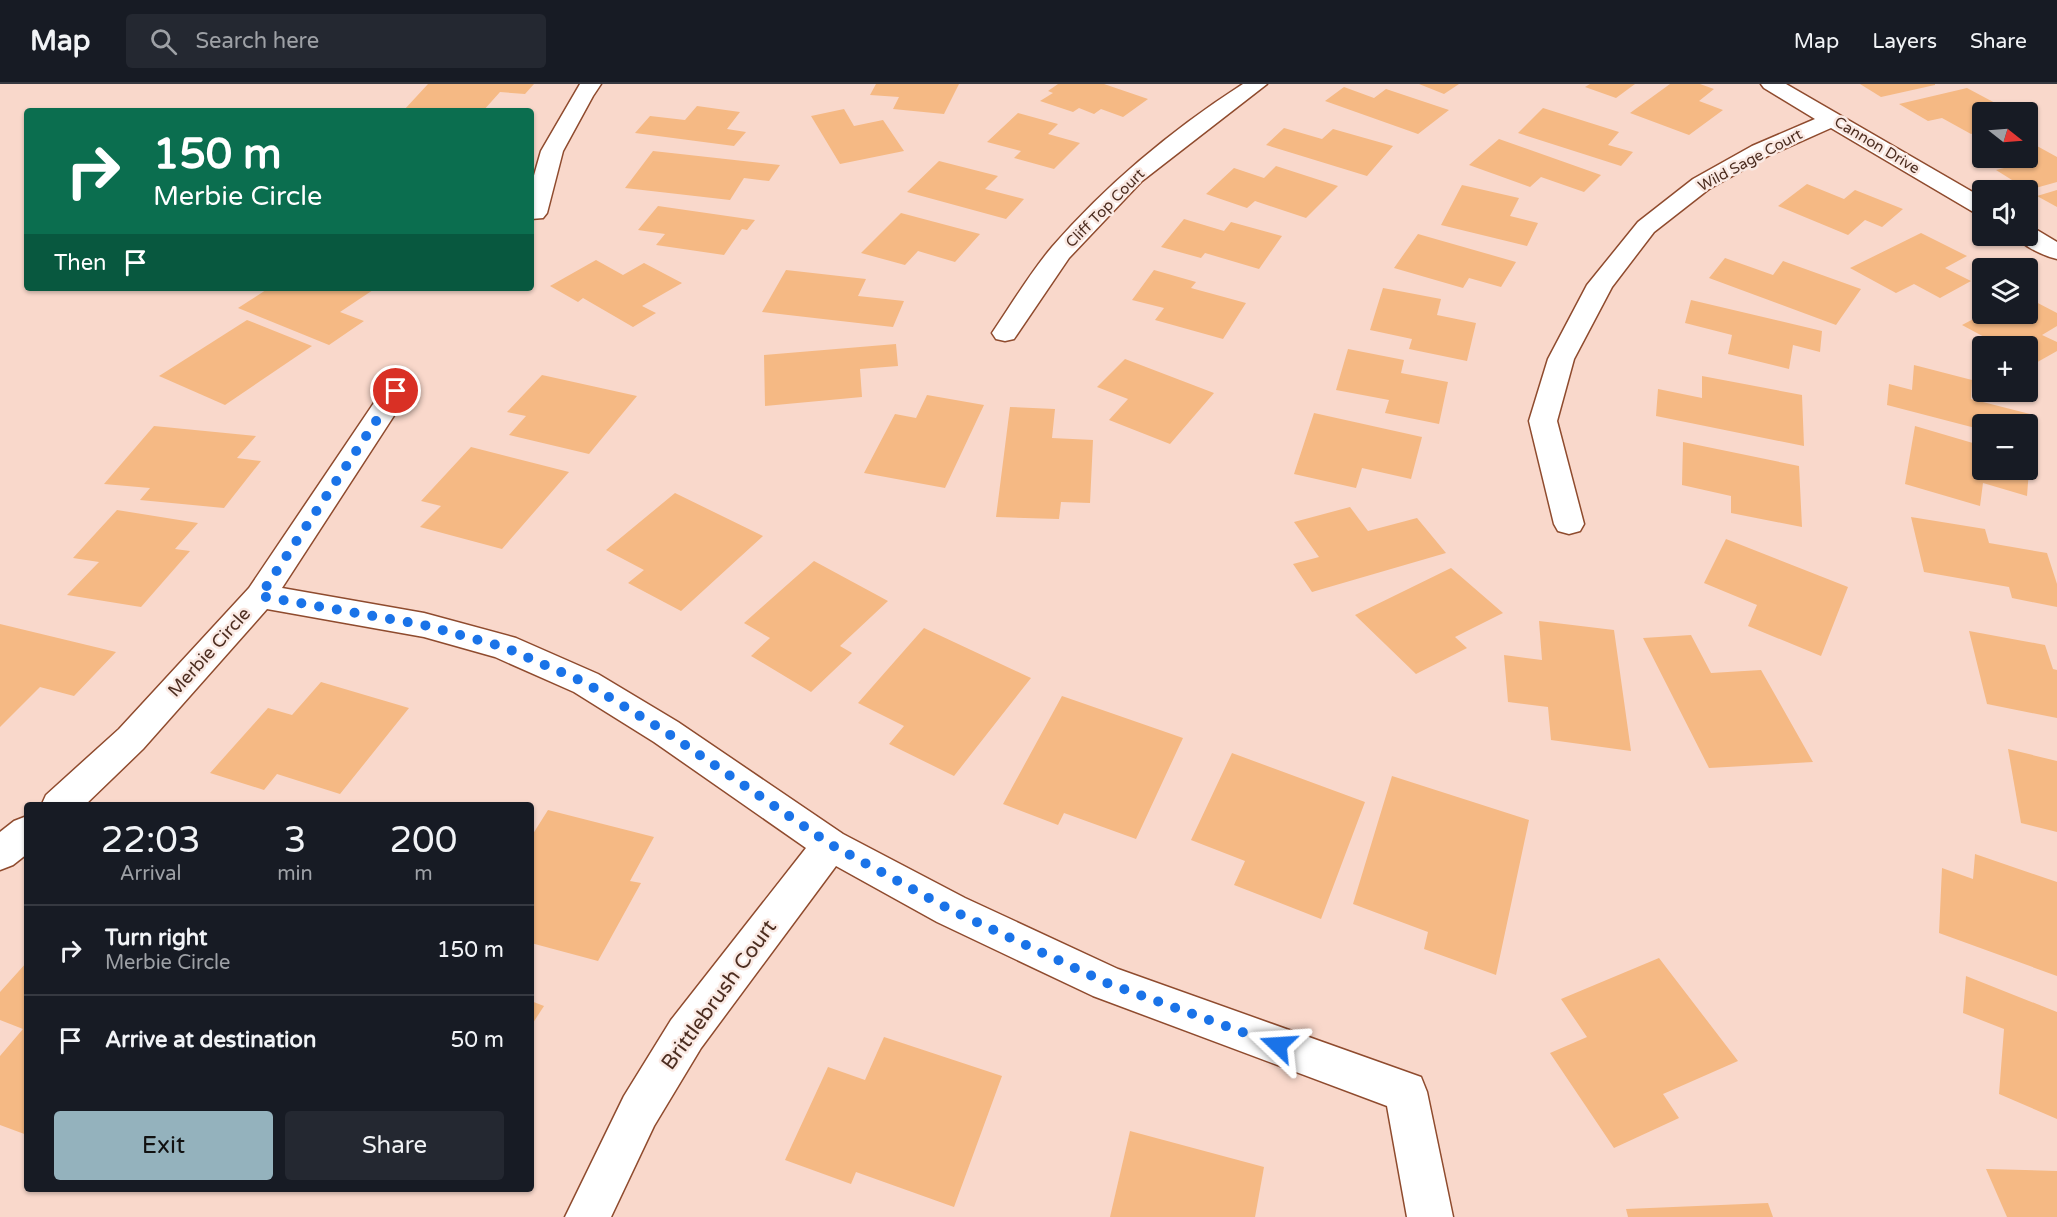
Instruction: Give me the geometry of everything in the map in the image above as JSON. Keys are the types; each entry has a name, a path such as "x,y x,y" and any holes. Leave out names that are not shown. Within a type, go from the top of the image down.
{"street":[{"path":"535,213 552,151 591,84"},
{"name":"Cliff Top Court","path":"1005,333 1060,253 1134,176 1220,108 1257,84"},
{"name":"Cannon Drive","path":"1771,84 1972,201"},
{"name":"Wild Sage Court","path":"1569,524 1544,421 1561,359 1600,285 1646,227 1701,184 1760,151 1833,119"},
{"path":"2038,241 2057,252"},
{"name":"Merbie Circle","path":"63,802 131,739 260,596 396,391"},
{"path":"260,596 424,625 504,647 576,678 666,732 830,844 951,910 1107,983 1406,1092 1430,1217"},
{"path":"0,854 24,834"},
{"name":"Brittlebrush Court","path":"588,1217 639,1111 686,1034 830,844"}],"building":[{"path":"428,84 534,84 525,94 500,92 486,108 406,108"},
{"path":"876,84 959,84 944,114 893,109 899,97 870,95"},
{"path":"1058,84 1104,84 1148,99 1123,117 1101,109 1094,114 1079,108 1073,112 1040,101 1053,93 1048,91"},
{"path":"1419,84 1459,84 1444,94"},
{"path":"1590,84 1635,84 1616,98 1585,87"},
{"path":"1670,84 1700,84 1714,89 1699,101 1723,110 1689,135 1630,113"},
{"path":"1860,84 1935,84 1935,85 1881,97"},
{"path":"1344,87 1374,98 1386,89 1449,110 1418,134 1325,101"},
{"path":"1967,88 1993,102 1972,102 1971,134 1942,118 1928,121 1899,104"},
{"path":"697,106 740,112 727,129 746,132 734,146 635,133 650,116 685,120"},
{"path":"1543,108 1619,132 1608,145 1633,152 1621,166 1518,133"},
{"path":"844,109 854,126 883,120 904,151 840,164 811,116"},
{"path":"1018,113 1058,124 1048,134 1080,143 1054,169 1014,158 1021,151 987,142"},
{"path":"1284,128 1322,139 1333,129 1393,146 1367,176 1266,145"},
{"path":"1499,139 1601,175 1584,192 1541,177 1530,187 1469,165"},
{"path":"2038,147 2057,157 2057,182 2038,187 2038,180 2012,180 1996,170 2038,168"},
{"path":"653,151 780,165 769,181 744,178 730,200 625,188"},
{"path":"939,161 998,176 985,189 1024,199 1006,219 907,192"},
{"path":"1276,166 1338,186 1306,218 1255,201 1247,208 1206,194 1234,168 1264,178"},
{"path":"1807,184 1844,199 1855,190 1903,209 1882,227 1865,220 1848,235 1778,206"},
{"path":"1462,185 1519,198 1510,216 1538,223 1527,246 1441,225"},
{"path":"2057,190 2057,207 2038,197"},
{"path":"658,206 755,220 747,230 742,229 724,255 656,245 665,234 638,230"},
{"path":"901,213 980,234 955,262 918,251 905,265 861,253"},
{"path":"1184,219 1224,231 1231,222 1282,236 1259,269 1205,253 1201,258 1161,247"},
{"path":"1921,233 1967,256 1945,268 1971,281 1940,298 1914,284 1896,293 1850,268"},
{"path":"1418,234 1516,262 1501,287 1469,278 1463,288 1394,268"},
{"path":"1725,258 1773,275 1783,261 1861,289 1836,325 1709,278"},
{"path":"596,260 623,275 644,263 682,283 642,306 656,313 633,327 583,298 578,302 550,286"},
{"path":"786,270 866,279 858,296 904,301 893,327 762,312"},
{"path":"1154,270 1196,282 1191,288 1246,303 1223,339 1155,320 1164,308 1132,300"},
{"path":"1383,288 1441,299 1437,315 1476,323 1467,361 1409,349 1412,339 1370,330"},
{"path":"264,291 372,291 340,312 364,321 329,345 238,308"},
{"path":"1691,300 1822,331 1820,352 1793,345 1789,369 1728,354 1732,335 1685,323"},
{"path":"2038,303 2057,313 2057,326 2042,335 2057,342 2057,351 2038,362 2038,336 1982,336 1962,325 1972,320 1972,324 2038,324"},
{"path":"247,320 312,346 225,405 159,376"},
{"path":"896,344 898,366 860,369 862,397 765,406 764,355"},
{"path":"1348,349 1404,360 1401,373 1448,382 1439,424 1385,413 1389,400 1336,390"},
{"path":"1125,359 1214,393 1170,444 1109,420 1128,399 1097,387"},
{"path":"1914,365 1972,380 1972,402 1983,402 2030,414 1972,414 1972,427 1887,405 1889,384 1912,390"},
{"path":"542,375 637,396 589,454 509,435 526,416 507,412"},
{"path":"1702,376 1802,395 1804,446 1656,416 1658,389 1702,398"},
{"path":"927,395 984,405 945,488 864,473 895,414 916,418"},
{"path":"1010,407 1055,409 1052,438 1093,440 1090,503 1061,502 1059,519 996,517"},
{"path":"1314,413 1422,437 1411,479 1362,468 1356,488 1294,474"},
{"path":"154,426 256,436 237,458 261,461 224,508 140,500 150,488 104,484"},
{"path":"1915,426 1972,443 1972,480 2028,480 2027,496 1983,483 1980,506 1905,484"},
{"path":"1683,442 1799,466 1802,527 1731,513 1731,496 1682,485"},
{"path":"471,447 569,472 502,549 420,527 441,506 421,501"},
{"path":"675,493 763,536 681,611 628,583 644,570 606,550"},
{"path":"1350,507 1368,531 1417,518 1446,553 1312,592 1293,564 1319,557 1294,522"},
{"path":"117,510 198,523 175,549 190,551 141,607 67,595 99,562 73,558"},
{"path":"1911,517 1985,529 1989,543 2047,553 2057,584 2057,607 2012,598 2009,587 1924,572"},
{"path":"1726,539 1848,587 1821,656 1748,626 1757,605 1704,583"},
{"path":"814,561 888,601 840,646 852,653 811,692 751,656 770,638 744,623"},
{"path":"1451,568 1503,613 1455,637 1467,648 1416,674 1355,615"},
{"path":"1539,621 1614,630 1631,751 1551,740 1548,707 1508,702 1504,655 1542,660"},
{"path":"0,624 116,652 74,696 40,687 0,727"},
{"path":"924,628 1031,678 954,776 889,744 904,726 858,703"},
{"path":"1969,631 2045,645 2053,669 2057,670 2057,718 1987,704"},
{"path":"1691,635 1711,673 1761,670 1813,762 1709,768 1643,638"},
{"path":"321,682 409,708 340,794 277,774 264,790 210,773 268,708 292,715"},
{"path":"1062,696 1183,738 1136,839 1064,813 1058,825 1003,804"},
{"path":"2008,749 2057,761 2057,832 2021,823"},
{"path":"1232,753 1365,802 1321,919 1234,885 1245,861 1191,840"},
{"path":"1392,776 1529,820 1496,975 1424,949 1428,932 1353,904"},
{"path":"548,810 654,837 630,881 641,883 598,961 534,944 534,832"},
{"path":"1975,854 2057,882 2057,976 1939,933 1942,868 1973,879"},
{"path":"1659,958 1738,1061 1663,1094 1679,1118 1614,1148 1550,1053 1587,1037 1561,999"},
{"path":"24,965 24,1134 0,1125 0,1056 23,1029 0,1020 0,992"},
{"path":"1966,976 2057,1012 2057,1119 1999,1094 2004,1029 1963,1013"},
{"path":"534,1002 544,1006 534,1021"},
{"path":"884,1037 1002,1076 954,1207 856,1172 851,1184 785,1160 828,1067 865,1080"},
{"path":"1130,1131 1264,1167 1255,1217 1110,1217"},
{"path":"1986,1169 2057,1171 2057,1217 2007,1217"},
{"path":"1768,1203 1773,1217 1628,1217 1626,1209"}],"route":[{"path":"396,391 260,596 424,625 504,647 586,683 666,732 830,844 951,910 1107,983 1278,1045"}]}
